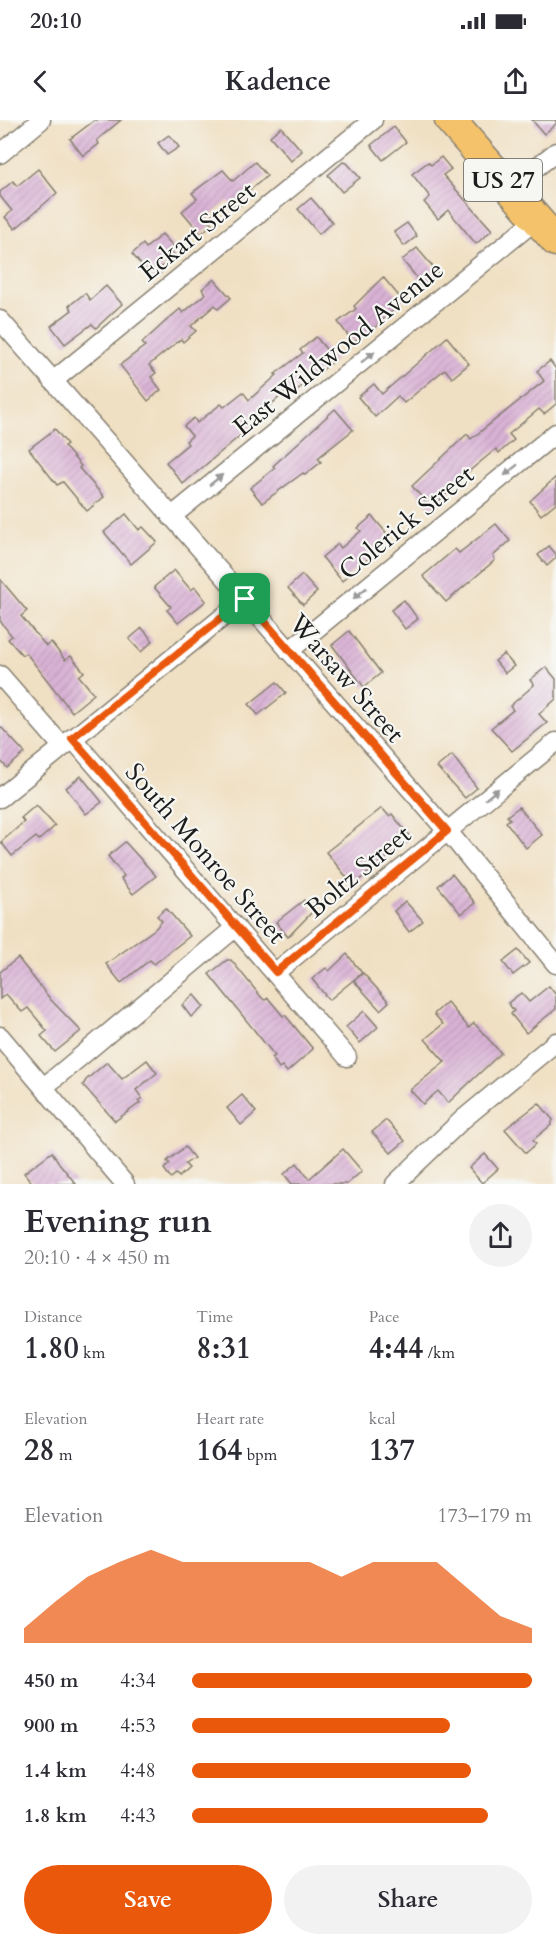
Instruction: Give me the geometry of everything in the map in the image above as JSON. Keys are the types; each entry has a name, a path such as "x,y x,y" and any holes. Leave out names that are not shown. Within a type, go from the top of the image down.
{"highway":[{"name":"US 27","path":"450,120 547,230"}],"street":[{"path":"0,154 41,120"},
{"name":"Eckart Street","path":"53,381 373,120"},
{"path":"510,188 556,152"},
{"name":"East Wildwood Avenue","path":"171,517 547,230"},
{"name":"Warsaw Street","path":"0,320 447,831 556,964"},
{"name":"Colerick Street","path":"289,651 556,433"},
{"path":"0,798 245,599"},
{"name":"South Monroe Street","path":"0,675 67,742 236,927 347,1057"},
{"name":"Boltz Street","path":"276,972 556,742"},
{"path":"44,1087 236,927"},
{"path":"0,1036 125,1184"},
{"path":"395,1184 462,1119 556,1042"}],"building":[{"path":"95,120 121,120 97,140 99,144 83,156 70,139"},
{"path":"532,120 556,120 556,124 544,134"},
{"path":"281,127 302,151 291,161 270,136"},
{"path":"394,127 406,142 383,160 371,145"},
{"path":"169,135 179,147 167,155 158,143"},
{"path":"441,157 451,169 443,175 492,230 476,244 448,210 438,219 424,202 430,197 412,174 428,162 431,165"},
{"path":"255,162 267,176 244,195 248,199 235,209 228,201 207,218 212,224 201,234 182,211 197,199 192,193 223,170 233,181"},
{"path":"343,162 347,163 360,178 342,192 328,175"},
{"path":"38,169 57,193 15,229 5,217 12,211 0,196 0,192 13,181 17,186"},
{"path":"311,198 332,222 319,234 298,209"},
{"path":"407,223 417,236 404,246 394,232"},
{"path":"162,234 173,246 169,249 175,256 161,267 164,270 153,279 132,254 143,244 146,248"},
{"path":"417,248 439,274 424,286 402,260"},
{"path":"383,277 403,301 373,329 353,342 338,322 356,309 354,306"},
{"path":"214,279 231,298 218,309 215,305 191,326 196,331 183,342 181,339 149,365 156,373 151,377 161,390 148,401 120,365 145,346 142,343 180,309 183,313 205,294 202,289"},
{"path":"106,286 122,304 96,328 92,324 65,344 51,326 72,310 69,306 85,293 90,300"},
{"path":"316,337 335,360 291,395 288,390 260,414 262,417 183,484 166,462 188,444 186,441 192,436 184,426 194,418 197,423 221,404 224,407 243,392 249,400 277,375 275,374 303,353 300,350"},
{"path":"447,337 469,364 452,378 445,369 404,403 398,396 375,417 358,397 374,384 382,394"},
{"path":"550,361 556,369 556,404 544,414 539,409 509,434 514,440 499,453 496,449 467,473 432,509 412,486 467,434 471,439 544,381 537,371"},
{"path":"335,409 353,430 318,458 321,462 305,475 303,473 262,503 250,488 275,468 273,466"},
{"path":"55,429 67,444 64,446 81,466 79,468 104,497 87,511 63,482 57,485 29,449"},
{"path":"556,477 556,503 541,515 530,501"},
{"path":"126,514 139,530 143,527 157,542 131,564 104,532"},
{"path":"372,516 389,536 373,550 375,553 342,581 322,557 338,544 341,548 361,531 358,528"},
{"path":"496,524 510,541 493,556 495,560 446,602 423,576 455,549 459,553"},
{"path":"549,546 556,554 556,558 547,566 538,555"},
{"path":"174,570 191,590 195,587 206,601 178,623 167,610 171,607 154,587"},
{"path":"302,575 317,592 303,605 288,588"},
{"path":"0,579 27,611 21,616 46,646 51,642 65,660 71,656 84,672 79,676 94,694 72,712 26,653 22,655 8,639 12,636 0,621"},
{"path":"404,600 418,619 405,629 391,610"},
{"path":"142,628 153,641 141,652 129,639"},
{"path":"349,631 381,673 364,687 332,645"},
{"path":"504,654 514,666 505,673 495,661"},
{"path":"546,667 556,679 556,699 539,714 547,723 512,751 491,728 513,710 510,706 534,685 530,680"},
{"path":"277,682 286,693 258,715 249,704"},
{"path":"0,726 25,753 7,768 0,760"},
{"path":"452,755 477,788 465,798 437,767"},
{"path":"81,776 102,802 86,814 66,788"},
{"path":"36,805 55,826 39,840 36,837 12,856 1,842 24,822 21,818"},
{"path":"519,807 542,835 526,848 506,822 510,819 507,816"},
{"path":"382,808 389,816 392,814 411,838 353,885 326,852"},
{"path":"125,842 156,876 133,894 121,879 124,876 108,856"},
{"path":"452,874 475,903 461,914 438,886"},
{"path":"304,900 313,911 288,937 276,922"},
{"path":"405,901 423,921 409,932 394,911"},
{"path":"166,908 190,936 154,964 150,960 121,983 106,964 155,929 162,921 157,916"},
{"path":"518,950 529,963 513,975 503,962"},
{"path":"347,954 362,973 329,1000 312,979 326,968 329,971"},
{"path":"18,958 51,1000 81,1031 55,1052 41,1036 47,1031 28,1008 22,1012 6,994 0,999 0,972"},
{"path":"227,960 231,960 262,998 265,1000 268,998 283,1016 285,1015 313,1049 287,1072 282,1066 279,1068 272,1058 275,1056 209,974"},
{"path":"363,973 389,1002 380,1010 354,981"},
{"path":"549,986 556,995 556,1009 526,1033 511,1014 514,1011 508,1003 521,993 529,1002"},
{"path":"194,995 204,1007 191,1017 182,1005"},
{"path":"447,1002 469,1028 474,1023 501,1053 448,1103 438,1091 423,1104 410,1090 445,1062 425,1039 443,1024 434,1014"},
{"path":"364,1011 378,1027 360,1043 346,1027"},
{"path":"147,1060 157,1073 136,1090 142,1098 138,1101 140,1103 115,1121 83,1085 107,1062 122,1079"},
{"path":"242,1095 256,1112 241,1125 227,1108"},
{"path":"539,1103 553,1120 551,1125 533,1140 536,1144 526,1153 505,1129"},
{"path":"386,1120 405,1141 391,1153 372,1132"},
{"path":"185,1147 194,1158 185,1164 189,1168 179,1177 176,1174 171,1178 164,1169 170,1164 167,1161"},
{"path":"343,1149 362,1171 347,1184 292,1184 284,1174 297,1163 309,1179"},
{"path":"52,1152 76,1184 33,1184 24,1173"},
{"path":"485,1154 498,1169 482,1183 469,1168"}],"route":[{"path":"245,599 447,831 276,972 72,738 245,599"}]}
